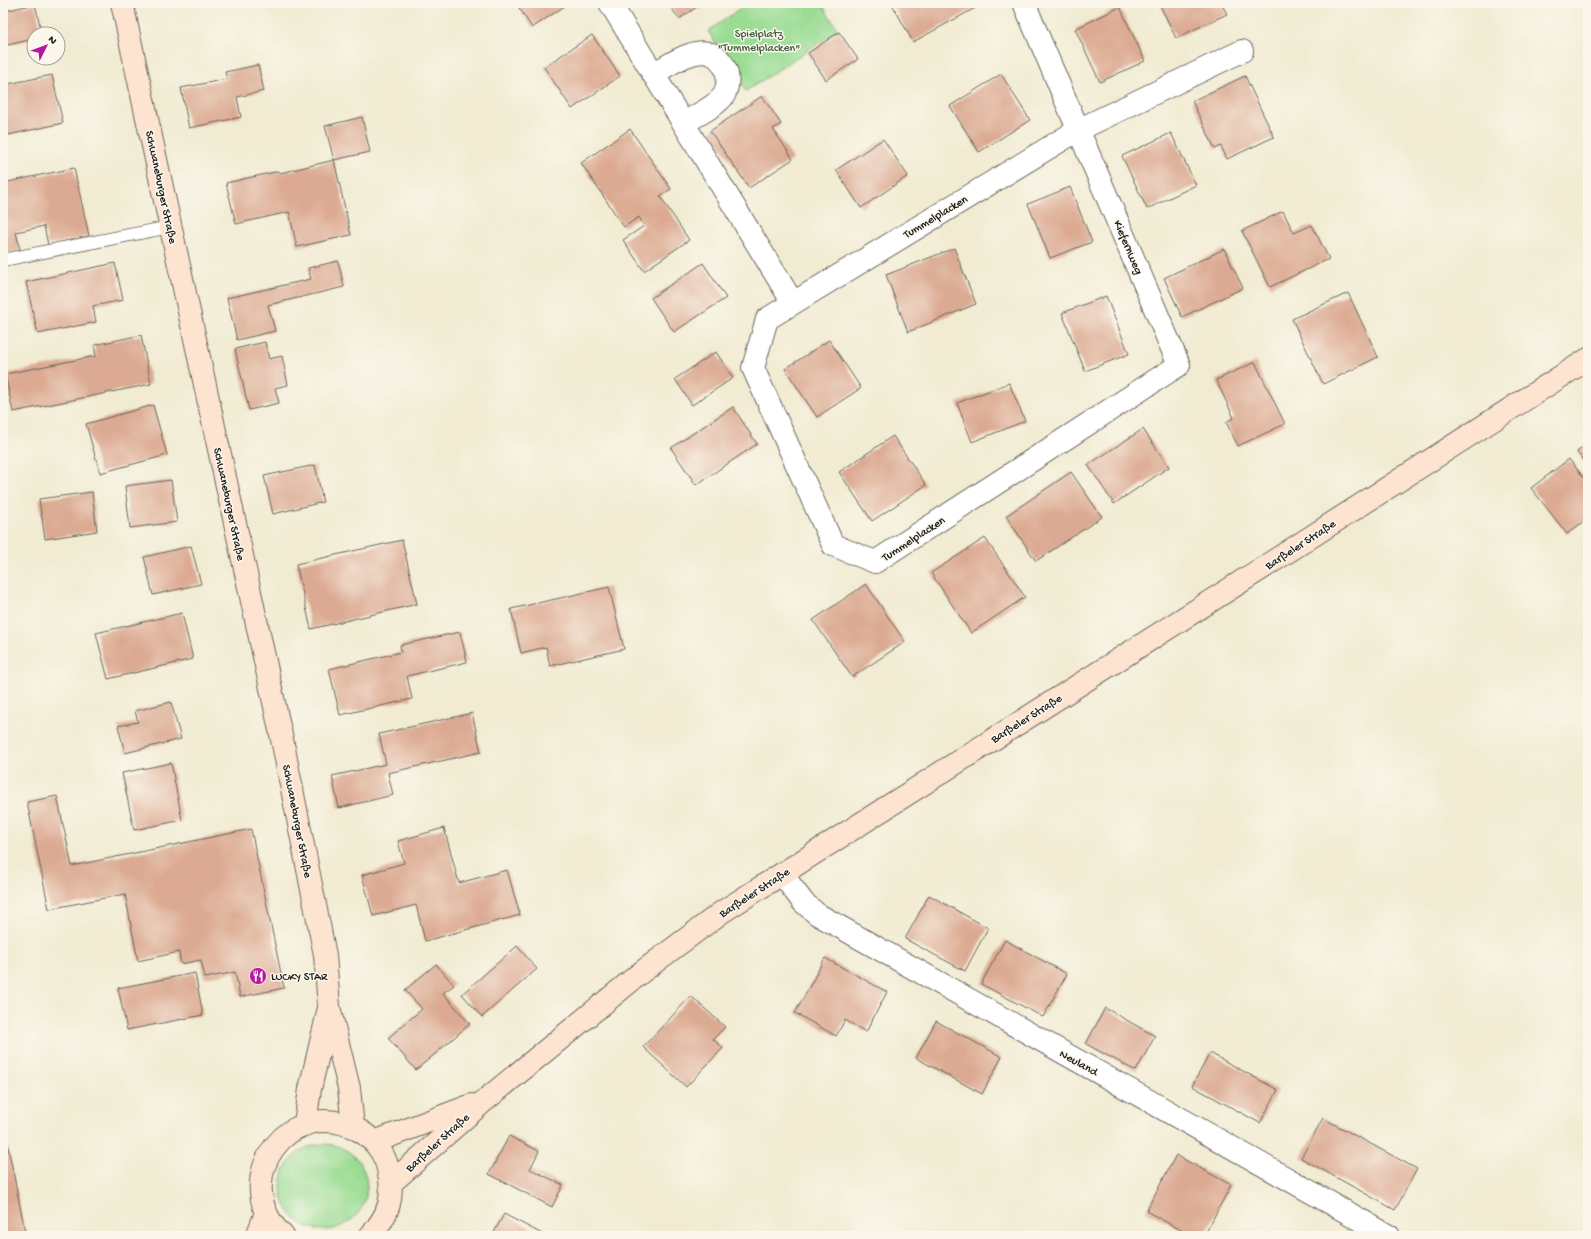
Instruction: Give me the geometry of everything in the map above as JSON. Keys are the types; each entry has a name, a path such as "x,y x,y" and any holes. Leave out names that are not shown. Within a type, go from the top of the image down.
{"main road":[{"name":"Schwaneburger Straße","path":"122,3 283,744 325,955 329,1007 349,1088 353,1127"},
{"name":"Barßeler Straße","path":"391,1183 483,1102 649,967 722,912 1588,359"},
{"name":"Schwaneburger Straße","path":"305,1124 310,1089 329,1007"},
{"name":"Barßeler Straße","path":"374,1142 483,1102"},
{"path":"283,1236 275,1228 266,1213 260,1192 262,1170 271,1150 286,1135 305,1124 321,1121 337,1122 353,1127 364,1133 374,1142 386,1161 391,1183 389,1228 370,1236"},
{"path":"257,1236 266,1213"}],"street":[{"path":"610,3 793,303"},
{"name":"Kiefernweg","path":"1024,3 1179,365"},
{"path":"1078,130 1242,51"},
{"path":"653,74 685,55 694,52 704,52 713,55 725,68 728,77 724,94 718,102 684,123"},
{"name":"Tummelplacken","path":"1078,130 767,319 753,368 833,545 874,562 1179,365"},
{"name":"Neuland","path":"782,874 803,902 817,914 1389,1236"}],"lane":[{"path":"3,260 170,227"}],"green space":[{"name":"Spielplatz \"Tummelplacken\"","path":"749,3 821,3 838,30 746,91 708,31"},
{"path":"324,1144 340,1148 354,1157 363,1171 367,1187 363,1203 354,1217 340,1226 324,1230 308,1226 294,1217 285,1203 281,1187 285,1171 294,1157 308,1148"}],"building":[{"path":"516,3 569,3 532,28"},
{"path":"668,3 703,3 679,19"},
{"path":"975,3 977,7 913,42 892,4"},
{"path":"1159,3 1221,3 1227,14 1176,38"},
{"path":"3,4 5,11 35,4 40,26 26,26 26,41 3,46"},
{"path":"1120,7 1145,61 1100,82 1075,29"},
{"path":"839,32 858,59 826,80 808,53"},
{"path":"592,35 620,76 572,109 544,67"},
{"path":"258,65 264,91 237,97 241,117 189,128 181,88 227,79 225,72"},
{"path":"1001,74 1030,120 979,152 950,106"},
{"path":"52,75 63,123 8,135 3,111 3,85"},
{"path":"1245,76 1274,137 1227,159 1221,146 1215,149 1192,101"},
{"path":"762,96 781,124 773,129 793,159 749,188 710,131"},
{"path":"362,117 370,152 334,160 325,126"},
{"path":"630,129 671,189 660,196 689,240 644,271 623,240 644,226 639,217 624,227 581,163"},
{"path":"1171,133 1196,185 1147,209 1122,156"},
{"path":"883,139 908,176 861,208 836,170"},
{"path":"334,160 351,235 297,247 289,212 236,224 226,183 279,171 280,173"},
{"path":"74,168 89,236 48,245 44,226 16,232 20,250 3,254 3,183"},
{"path":"1070,187 1092,242 1050,258 1028,204"},
{"path":"1283,211 1294,233 1312,225 1329,259 1270,287 1242,231"},
{"path":"954,248 976,304 908,332 886,275"},
{"path":"1224,249 1243,288 1182,317 1164,278"},
{"path":"338,261 344,287 268,305 275,331 237,340 227,298 311,279 308,268"},
{"path":"115,263 123,300 93,306 96,322 38,334 26,282"},
{"path":"703,263 726,298 674,332 651,298"},
{"path":"1348,293 1378,357 1323,384 1292,319"},
{"path":"1106,296 1129,354 1085,371 1062,313"},
{"path":"141,335 151,384 13,412 5,374 96,356 94,345"},
{"path":"829,340 861,388 817,417 785,369"},
{"path":"265,342 269,359 282,356 288,385 275,388 279,403 249,410 235,349"},
{"path":"716,352 733,378 692,405 675,379"},
{"path":"1255,362 1285,424 1238,446 1226,422 1234,418 1216,380"},
{"path":"1009,383 1025,421 972,442 957,403"},
{"path":"153,405 167,455 100,473 86,424"},
{"path":"733,407 757,444 696,485 671,448"},
{"path":"1143,429 1169,467 1114,504 1088,465"},
{"path":"893,436 926,485 872,521 839,472"},
{"path":"1588,443 1588,466 1577,452"},
{"path":"1569,459 1588,483 1588,518 1567,534 1531,488"},
{"path":"315,465 323,502 273,514 264,476"},
{"path":"1071,472 1102,517 1036,561 1006,516"},
{"path":"171,480 177,522 130,528 125,486"},
{"path":"92,492 97,531 45,539 39,499"},
{"path":"985,538 1025,597 971,633 931,573"},
{"path":"402,540 417,604 311,629 296,564"},
{"path":"191,546 201,584 153,595 144,557"},
{"path":"866,584 905,642 852,677 813,620"},
{"path":"609,587 624,649 550,666 546,647 521,653 511,609"},
{"path":"182,613 193,659 108,679 96,633"},
{"path":"460,632 467,662 407,676 412,699 340,715 329,669 401,652 400,645"},
{"path":"171,702 181,739 125,753 118,726 138,722 135,711"},
{"path":"472,713 481,752 388,773 393,795 339,808 332,776 386,764 379,734"},
{"path":"171,763 182,820 134,830 122,773"},
{"path":"57,796 72,866 251,829 284,988 240,997 235,972 205,978 201,960 181,964 179,952 138,961 125,894 49,909 27,802"},
{"path":"444,828 459,883 507,870 520,915 425,941 416,905 373,916 362,875 404,863 398,841"},
{"path":"929,895 988,928 965,971 905,939"},
{"path":"1005,940 1067,974 1043,1017 981,984"},
{"path":"517,946 537,969 482,1017 462,994"},
{"path":"825,958 887,992 866,1032 845,1020 836,1036 795,1013"},
{"path":"436,964 454,985 443,993 470,1024 416,1070 388,1038 422,1009 405,990"},
{"path":"195,973 203,1015 127,1030 118,988"},
{"path":"691,996 725,1027 713,1039 723,1048 686,1087 643,1047"},
{"path":"1105,1008 1155,1036 1136,1071 1086,1044"},
{"path":"936,1021 1002,1057 982,1094 916,1058"},
{"path":"1210,1053 1278,1090 1260,1123 1192,1086"},
{"path":"1323,1118 1417,1169 1395,1210 1301,1158"},
{"path":"4,1127 26,1236 3,1236"},
{"path":"509,1136 539,1151 530,1169 563,1185 552,1207 489,1174"},
{"path":"1176,1155 1231,1185 1204,1236 1192,1236 1146,1211"},
{"path":"504,1214 546,1236 492,1236"}],"place":[{"name":"LUCKY STAR","path":"258,976"}]}
